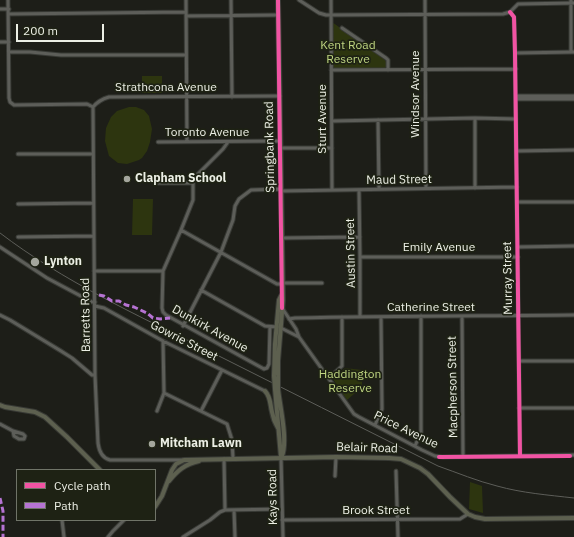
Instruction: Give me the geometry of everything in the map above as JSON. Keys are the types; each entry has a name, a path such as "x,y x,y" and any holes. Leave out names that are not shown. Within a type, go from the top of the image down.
{"main road":[{"name":"Springbank Road","path":"278,0 282,283 282,308 279,328"},
{"name":"Springbank Road","path":"281,457 275,397 278,356 279,300 282,294"},
{"name":"Springbank Road","path":"276,389 284,442 281,457"},
{"path":"265,391 269,395 271,411 279,430"},
{"path":"270,402 275,397"},
{"path":"0,404 5,407 35,412 45,417 68,437 98,469"},
{"path":"284,442 286,452 292,457"},
{"name":"Belair Road","path":"156,505 162,496 170,474 176,464 184,460 281,457 395,458 410,462 428,474 468,514"},
{"name":"Belair Road","path":"166,485 178,471 186,465 210,459"},
{"path":"176,464 196,462"},
{"path":"468,514 475,517 485,518 574,518"}],"street":[{"path":"8,0 10,102 14,105 87,104 93,107"},
{"path":"186,0 187,142"},
{"path":"231,0 232,96"},
{"path":"299,0 320,14 324,15 503,14 510,12 517,5 572,2 573,52 516,53"},
{"name":"Sturt Avenue","path":"331,0 332,190"},
{"name":"Windsor Avenue","path":"425,0 426,188"},
{"path":"515,0 517,5"},
{"path":"0,9 8,9"},
{"name":"Murray Street","path":"510,12 514,18 516,53 520,456"},
{"path":"9,14 278,15"},
{"path":"342,28 386,58 388,60 388,70"},
{"path":"0,42 9,42"},
{"path":"9,52 36,52 61,56 186,55"},
{"path":"331,70 516,68"},
{"name":"Strathcona Avenue","path":"93,107 102,99 109,97 280,96"},
{"path":"516,97 574,97"},
{"name":"Barretts Road","path":"93,107 95,375 98,448 103,456 110,460 184,460"},
{"path":"475,118 475,188"},
{"path":"332,121 475,118 516,119"},
{"path":"378,120 379,189"},
{"name":"Toronto Avenue","path":"158,142 280,141"},
{"path":"94,271 163,271 182,230 193,200 193,180 228,142"},
{"path":"280,148 332,148"},
{"path":"517,151 574,150"},
{"path":"18,154 93,154"},
{"path":"158,183 193,183"},
{"name":"Maud Street","path":"183,326 220,252 233,220 235,206 239,199 251,190 359,190 517,187"},
{"name":"Austin Street","path":"359,190 360,316"},
{"path":"517,202 574,202"},
{"path":"18,204 94,203"},
{"path":"182,230 277,284 322,283"},
{"path":"18,237 94,236"},
{"path":"281,238 360,238"},
{"path":"518,248 574,246"},
{"name":"Gowrie Street","path":"0,247 47,278 163,341 265,391"},
{"name":"Emily Avenue","path":"360,257 518,257"},
{"name":"Dunkirk Avenue","path":"163,271 162,308 166,315 183,326 264,369 267,368 269,364 270,327"},
{"name":"Price Avenue","path":"202,290 265,326 279,328 299,337"},
{"name":"Price Avenue","path":"282,308 296,329 299,337 354,414 415,446 435,456 443,457 573,456"},
{"path":"0,315 61,351 92,375 95,375"},
{"name":"Catherine Street","path":"289,319 360,316 574,315"},
{"path":"415,446 421,432 421,316"},
{"name":"Macpherson Street","path":"462,316 463,456"},
{"path":"329,378 342,366 342,317"},
{"path":"375,425 382,409 381,317"},
{"path":"157,411 164,393 163,341"},
{"path":"519,362 574,361"},
{"path":"201,411 222,370"},
{"path":"164,393 225,422 232,440 233,458"},
{"path":"519,408 574,408"},
{"path":"0,424 13,431"},
{"name":"Kays Road","path":"281,457 282,537"},
{"path":"335,476 336,457"},
{"path":"224,459 225,510"},
{"name":"Barretts Road","path":"168,460 176,464"},
{"path":"396,471 398,537"},
{"path":"183,537 225,510 282,509"},
{"path":"234,510 235,537"},
{"name":"Brook Street","path":"282,520 460,519 468,514"},
{"path":"62,521 64,537"},
{"path":"108,537 123,521"}],"green space":[{"name":"Kent Road Reserve","path":"332,22 384,59 386,61 386,67 332,68"},
{"path":"142,76 162,76 162,93 142,93"},
{"path":"129,107 136,107 144,110 149,116 152,129 150,142 147,151 139,160 127,164 118,163 109,156 105,141 106,128 111,117 117,111"},
{"path":"133,199 153,199 152,235 132,235"},
{"name":"Haddington Reserve","path":"345,368 362,370 362,387 347,400 333,379"},
{"path":"470,482 482,486 483,513 469,509"}],"railway":[{"path":"0,233 74,282 100,296 438,466 482,482 506,488 535,494 574,498"}],"marked path":[{"path":"99,295 112,301 119,301 134,307 147,313 153,318 170,318"},
{"path":"0,498 3,511 3,537"}],"cycle path":[{"path":"278,0 282,308"},
{"path":"510,12 514,17 515,53 520,456"},
{"path":"439,457 570,456"}],"place":[{"name":"Clapham School","path":"127,179"},
{"name":"Lynton","path":"35,262"},
{"name":"Mitcham Lawn","path":"152,444"}]}
